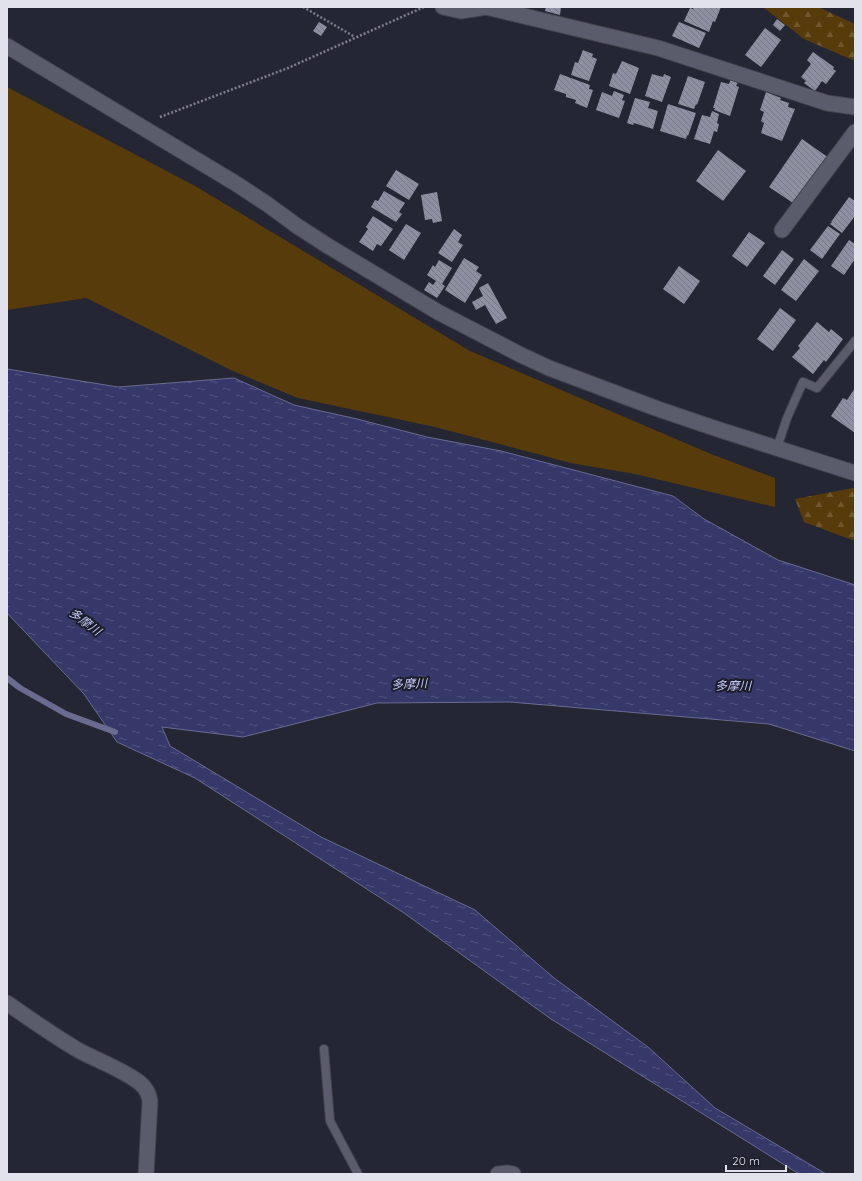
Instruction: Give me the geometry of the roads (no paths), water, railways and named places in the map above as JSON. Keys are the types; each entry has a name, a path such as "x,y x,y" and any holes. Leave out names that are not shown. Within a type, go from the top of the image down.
{"street":[{"path":"443,7 461,11 486,7 523,11 658,48 827,103 855,107"},
{"path":"7,46 235,183 328,246 438,312 521,355 549,368 617,394 717,429 855,473"},
{"path":"782,230 855,132"},
{"path":"7,1003 78,1050 121,1071 146,1089 149,1094 150,1101 146,1174"},
{"path":"498,1174 513,1174"}],"lane":[{"path":"777,448 787,418 803,382 817,388 855,341"},
{"path":"324,1049 330,1121 358,1174"}],"water":[{"name":"多摩川","path":"7,369 118,387 234,378 294,405 427,437 501,451 673,496 704,519 778,560 855,585 855,751 769,724 510,702 377,703 243,737 162,727 170,746 321,837 475,910 554,978 648,1047 715,1108 826,1174 799,1174 551,1019 404,913 195,778 117,742 84,694 7,613"}],"waterway":[{"path":"7,678 20,688 66,714 115,732"}]}
